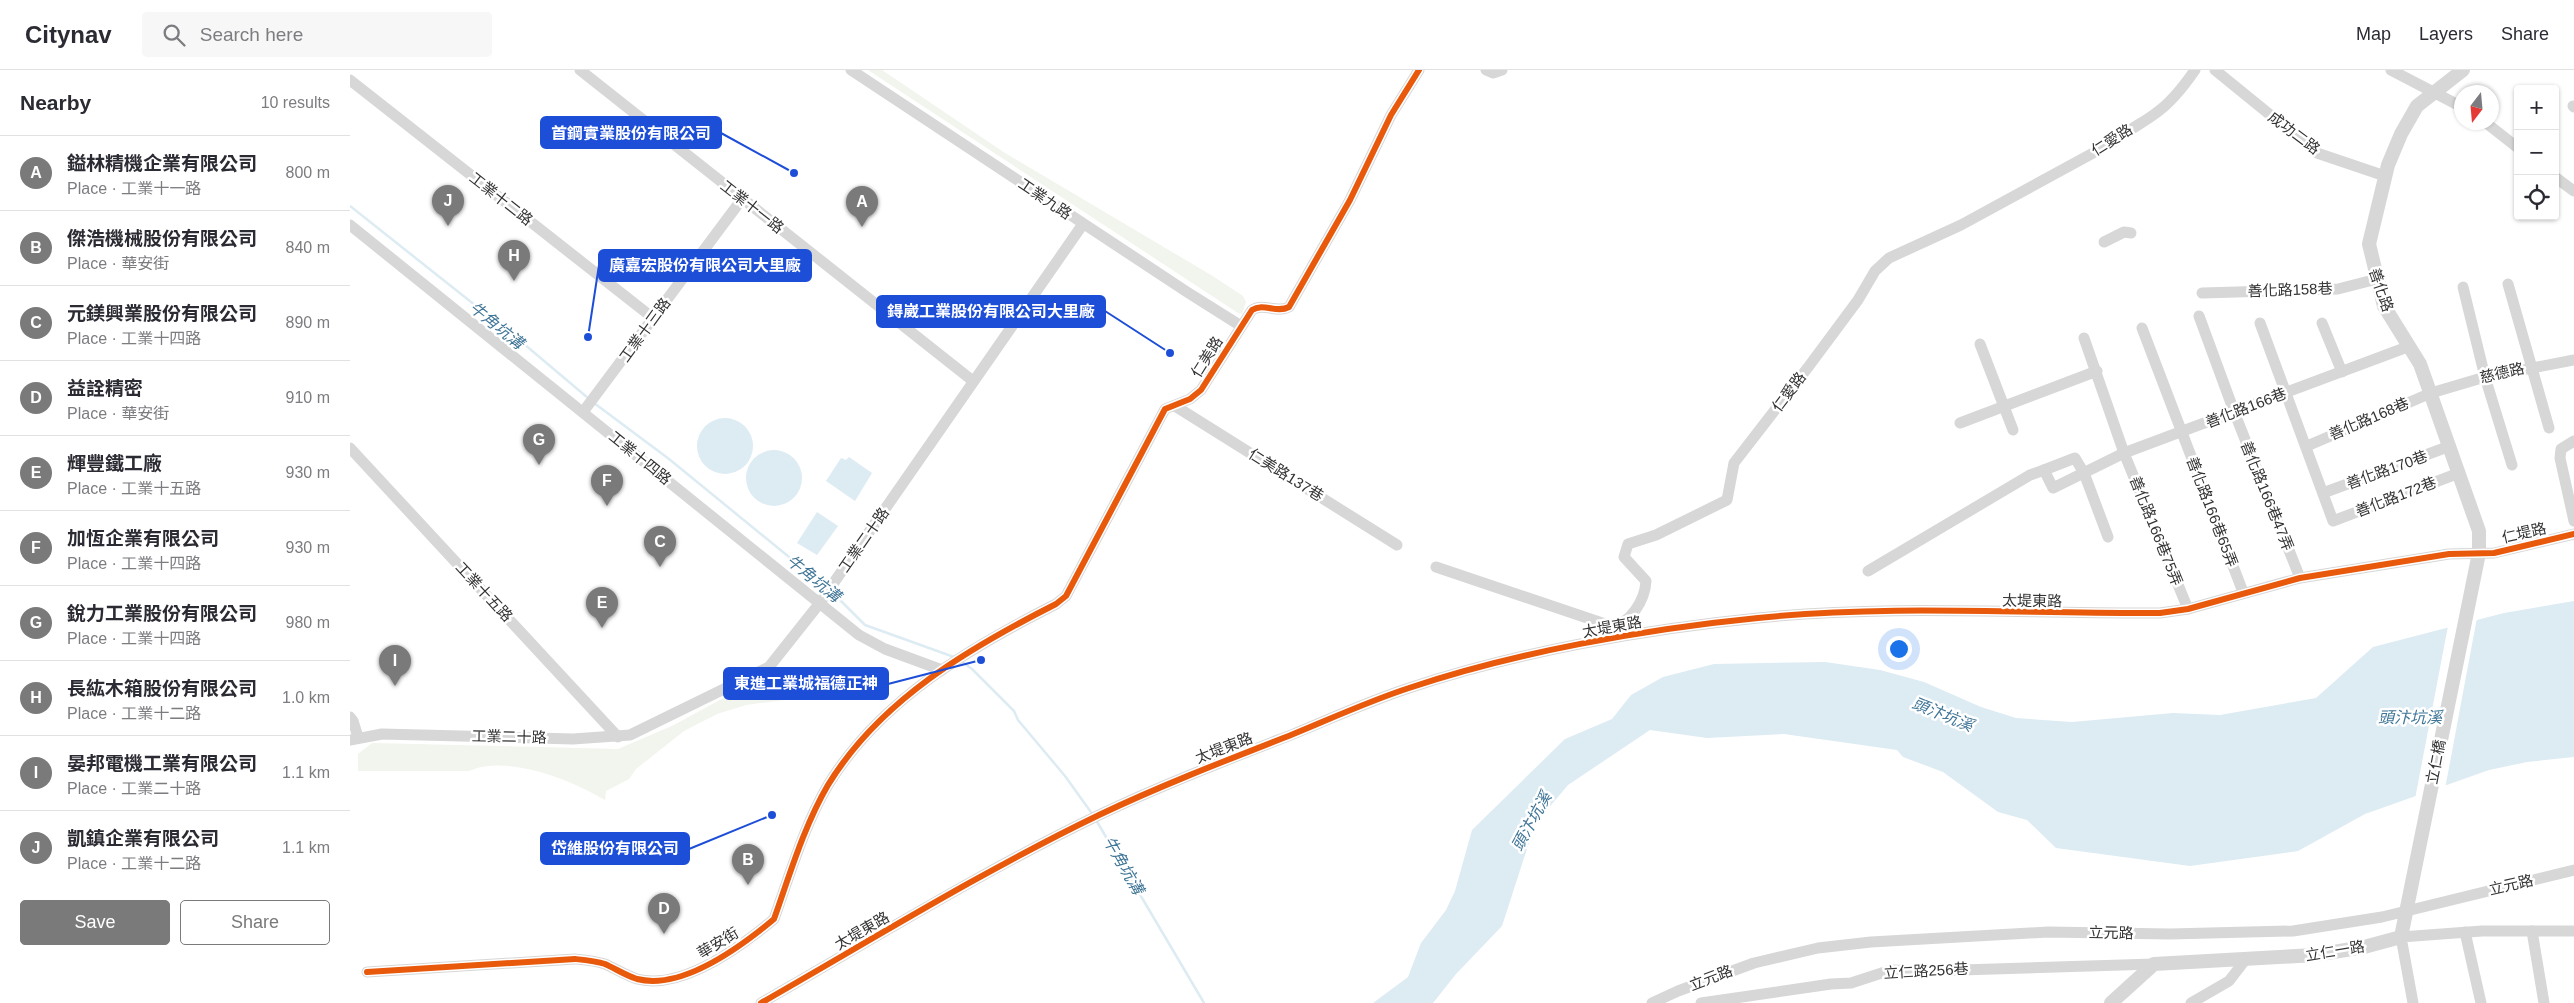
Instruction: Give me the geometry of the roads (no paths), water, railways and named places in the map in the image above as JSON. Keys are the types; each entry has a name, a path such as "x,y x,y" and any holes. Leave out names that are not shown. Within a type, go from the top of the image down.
{"street":[{"name":"工業十一路","path":"580,70 972,381"},
{"name":"工業九路","path":"851,70 1241,326"},
{"name":"仁美路","path":"962,656 974,647 1056,604 1066,596 1165,409 1175,406 1201,390 1241,326 1255,308 1280,311 1289,307 1350,200 1393,110 1419,70"},
{"path":"1486,70 1493,73 1502,70"},
{"name":"仁愛路","path":"1436,567 1611,626 1620,626 1628,621 1646,588 1646,581 1624,557 1628,544 1656,535 1726,500 1734,463 1858,300 1875,271 1889,258 1961,225 2117,140 2126,131 2157,113 2184,87 2195,70"},
{"name":"成功二路","path":"2214,70 2317,153 2385,176"},
{"path":"2391,70 2454,102"},
{"name":"善化路","path":"2463,70 2443,88 2434,91 2417,106 2407,122 2395,146 2385,176 2369,244 2384,306 2410,346 2431,392 2479,531 2479,553"},
{"name":"工業十二路","path":"350,80 653,318"},
{"path":"2495,130 2514,145"},
{"path":"2559,180 2574,191"},
{"name":"工業十三路","path":"585,410 742,199"},
{"name":"工業二十路","path":"354,738 382,734 573,739 630,735 769,667 834,582 1083,224"},
{"name":"工業十四路","path":"350,226 585,410 872,643 946,668"},
{"path":"2104,242 2124,232 2131,233"},
{"name":"善化路158巷","path":"2202,293 2338,289 2376,279"},
{"path":"2508,284 2549,428"},
{"path":"2463,287 2512,465"},
{"name":"善化路166巷47弄","path":"2199,316 2235,414 2300,578"},
{"path":"2260,323 2324,493"},
{"path":"2322,323 2342,372"},
{"name":"善化路166巷65弄","path":"2142,328 2243,592"},
{"name":"善化路166巷75弄","path":"2084,338 2124,453 2188,609"},
{"path":"1980,344 2013,430"},
{"name":"善化路166巷","path":"2044,470 2053,488 2124,453 2235,414 2410,346"},
{"name":"慈德路","path":"2431,392 2486,376 2532,366 2574,360"},
{"path":"1960,424 2097,371"},
{"name":"善化路168巷","path":"2307,446 2431,392"},
{"name":"仁美路137巷","path":"1175,406 1396,545"},
{"path":"2574,441 2561,449 2560,458 2574,521"},
{"name":"善化路170巷","path":"2324,493 2450,446"},
{"name":"工業十五路","path":"350,448 618,737"},
{"path":"1868,571 2030,475 2075,458 2084,472 2108,537"},
{"name":"善化路172巷","path":"2324,493 2333,521 2459,473"},
{"name":"仁堤路","path":"2479,553 2494,553 2574,534"},
{"name":"太堤東路","path":"761,1003 1004,865 1100,814 1192,773 1409,688 1514,659 1587,644 1757,618 1840,611 2076,614 2160,613 2188,609 2243,592 2300,578 2412,560 2479,553"},
{"name":"立仁橋","path":"2401,937 2479,553"},
{"name":"華安街","path":"367,972 575,959 606,964 615,971 630,976 654,981 666,981 695,971 718,959 774,919 800,846 827,788 859,742 926,680 962,656"},
{"path":"350,717 354,721 354,738"},
{"name":"立元路","path":"1652,1003 1678,991 1754,963 1808,950 1851,943 2048,932 2170,934 2282,932 2405,912 2574,870"},
{"path":"2532,931 2544,1003"},
{"name":"立仁一路","path":"2154,964 2333,953 2401,937 2466,932 2574,931"},
{"path":"2466,932 2481,1003"},
{"path":"2401,937 2413,1003"},
{"path":"2191,1003 2230,981 2246,959"},
{"path":"2110,1003 2154,964"},
{"name":"立仁路256巷","path":"1702,1003 1830,984 1851,984 1891,970 1929,971 2154,964"},
{"path":"1782,992 1788,1003"}],"water":[{"path":"725,418 736,420 745,426 751,435 753,446 751,457 745,466 736,472 725,474 714,472 705,466 699,457 697,446 699,435 705,426 714,420"},
{"path":"774,450 789,455 797,463 802,478 797,493 789,501 774,506 759,501 751,493 746,478 751,463 759,455"},
{"path":"849,457 872,473 855,501 826,481 841,458 846,460"},
{"path":"817,512 838,526 817,555 797,543"},
{"name":"頭汴坑溪","path":"2574,601 2574,757 2527,762 2489,770 2365,814 2298,851 2190,866 2056,848 2027,820 1998,812 1943,772 1903,757 1897,750 1784,734 1707,738 1650,730 1568,785 1535,824 1502,926 1456,974 1433,1003 1373,1003 1408,977 1421,943 1446,910 1455,891 1472,830 1565,739 1612,719 1631,695 1663,677 1714,664 1825,662 1880,670 1924,682 1981,707 2016,718 2072,722 2173,713 2220,715 2316,698 2373,647 2504,613"}],"waterway":[{"name":"牛角坑溝","path":"350,206 524,344 588,398"},
{"name":"牛角坑溝","path":"594,403 669,459 827,588"},
{"name":"牛角坑溝","path":"831,591 865,625 954,657"},
{"name":"牛角坑溝","path":"961,661 972,669 1014,711 1018,720 1065,776 1093,815"},
{"name":"牛角坑溝","path":"1096,820 1204,1003"}],"place":[{"name":"首鋼實業股份有限公司","path":"794,173"},
{"name":"凱鎮企業有限公司","path":"448,226"},
{"name":"鎰林精機企業有限公司","path":"862,227"},
{"name":"長紘木箱股份有限公司","path":"514,281"},
{"name":"廣嘉宏股份有限公司大里廠","path":"588,337"},
{"name":"鍀崴工業股份有限公司大里廠","path":"1170,353"},
{"name":"銳力工業股份有限公司","path":"539,465"},
{"name":"加恆企業有限公司","path":"607,506"},
{"name":"元鎂興業股份有限公司","path":"660,567"},
{"name":"輝豐鐵工廠","path":"602,628"},
{"name":"東進工業城福德正神","path":"981,660"},
{"name":"晏邦電機工業有限公司","path":"395,686"},
{"name":"岱維股份有限公司","path":"772,815"},
{"name":"傑浩機械股份有限公司","path":"748,885"},
{"name":"益詮精密","path":"664,934"}]}
